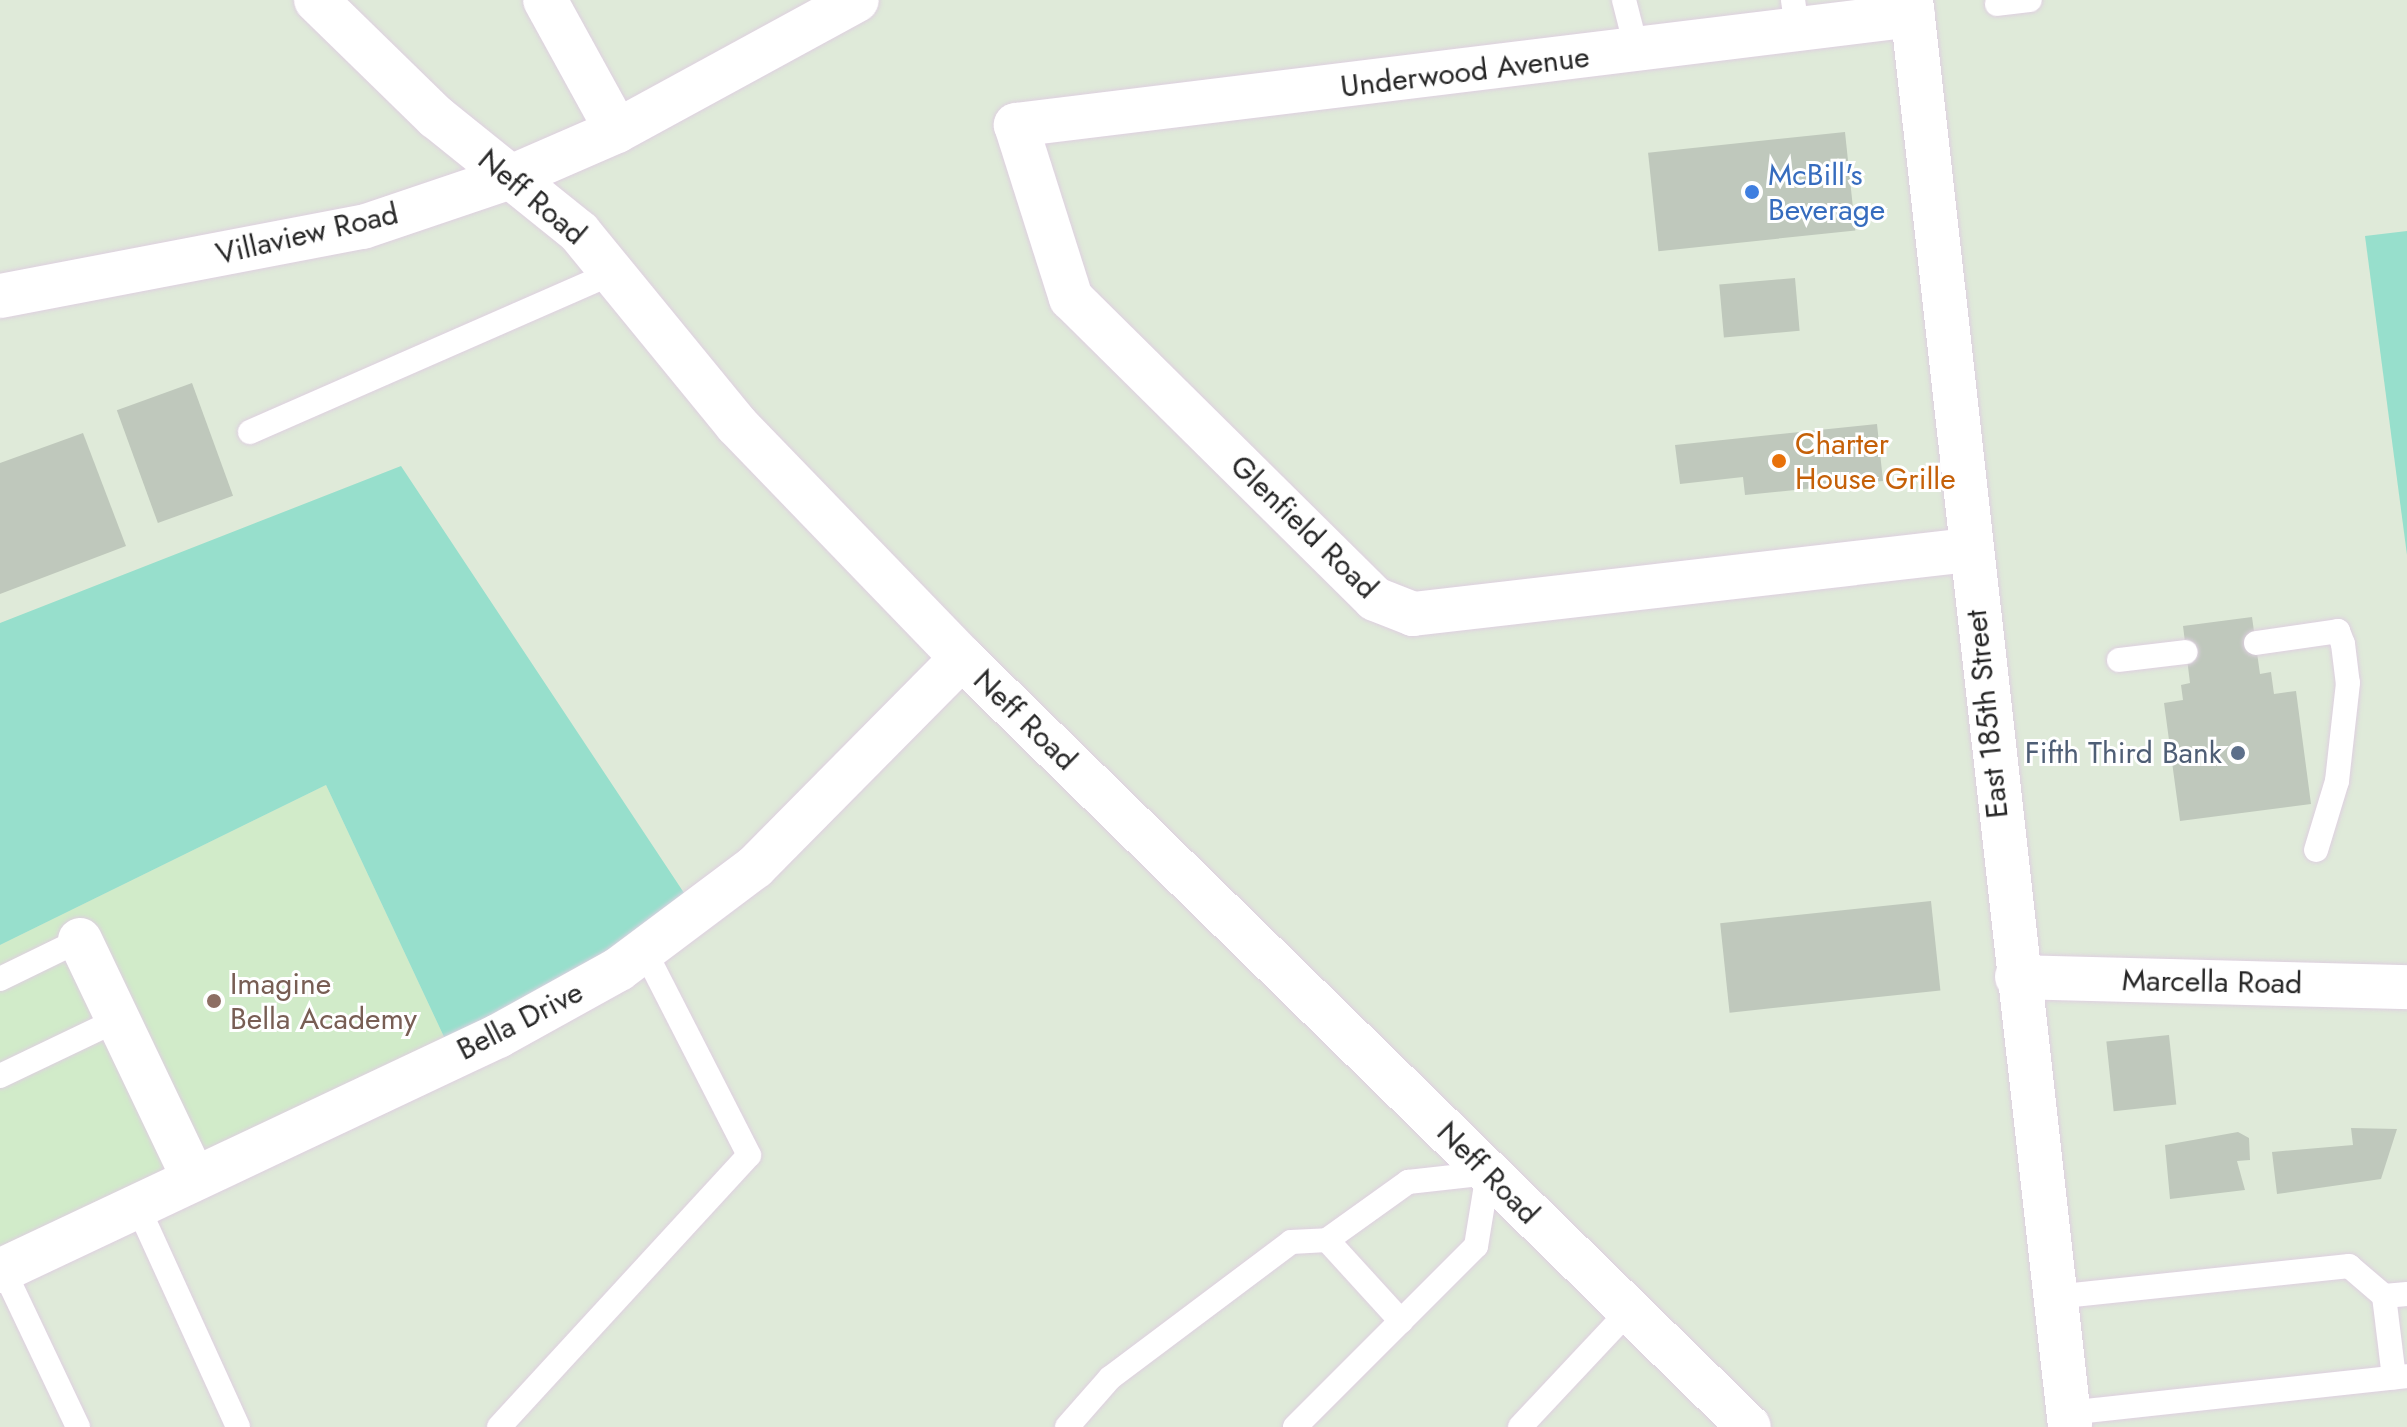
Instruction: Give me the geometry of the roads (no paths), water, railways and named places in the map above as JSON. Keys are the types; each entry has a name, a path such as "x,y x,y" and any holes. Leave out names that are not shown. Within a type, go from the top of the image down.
{"street":[{"name":"Neff Road","path":"316,0 436,117 579,232 737,425 962,658 1749,1427"},
{"path":"545,0 617,131"},
{"name":"Villaview Road","path":"0,296 363,227 511,177 617,131 857,0"},
{"name":"Underwood Avenue","path":"1016,125 1637,51 1795,15 1912,7"},
{"name":"East 185th Street","path":"1912,7 1969,550 2069,1420"},
{"name":"Glenfield Road","path":"1016,125 1071,298 1375,599 1413,614 1969,550"},
{"name":"Bella Drive","path":"1,1270 192,1175 498,1036 644,950 755,867 962,658"},
{"path":"80,940 192,1175"},
{"name":"Marcella Road","path":"2017,977 2407,987"}],"lane":[{"path":"1624,0 1637,51"},
{"path":"1997,4 2030,0"},
{"path":"250,432 612,273"},
{"path":"2256,643 2338,631 2343,644 2348,683 2337,781 2316,850"},
{"path":"2119,660 2186,652"},
{"path":"0,979 80,940"},
{"path":"499,1427 749,1155 644,950"},
{"path":"0,1076 117,1020"},
{"path":"1067,1427 1110,1378 1291,1242 1327,1240 1408,1182 1488,1173 1476,1246 1295,1427"},
{"path":"136,1203 238,1427"},
{"path":"1327,1240 1401,1321"},
{"path":"2054,1297 2349,1266 2396,1295 2401,1377 2069,1420"},
{"path":"1,1270 78,1427"},
{"path":"1520,1427 1628,1312"}],"place":[{"name":"McBill's Beverage","path":"1752,192"},
{"name":"Charter House Grille","path":"1779,461"},
{"name":"Fifth Third Bank","path":"2238,753"},
{"name":"Imagine Bella Academy","path":"214,1001"}]}
